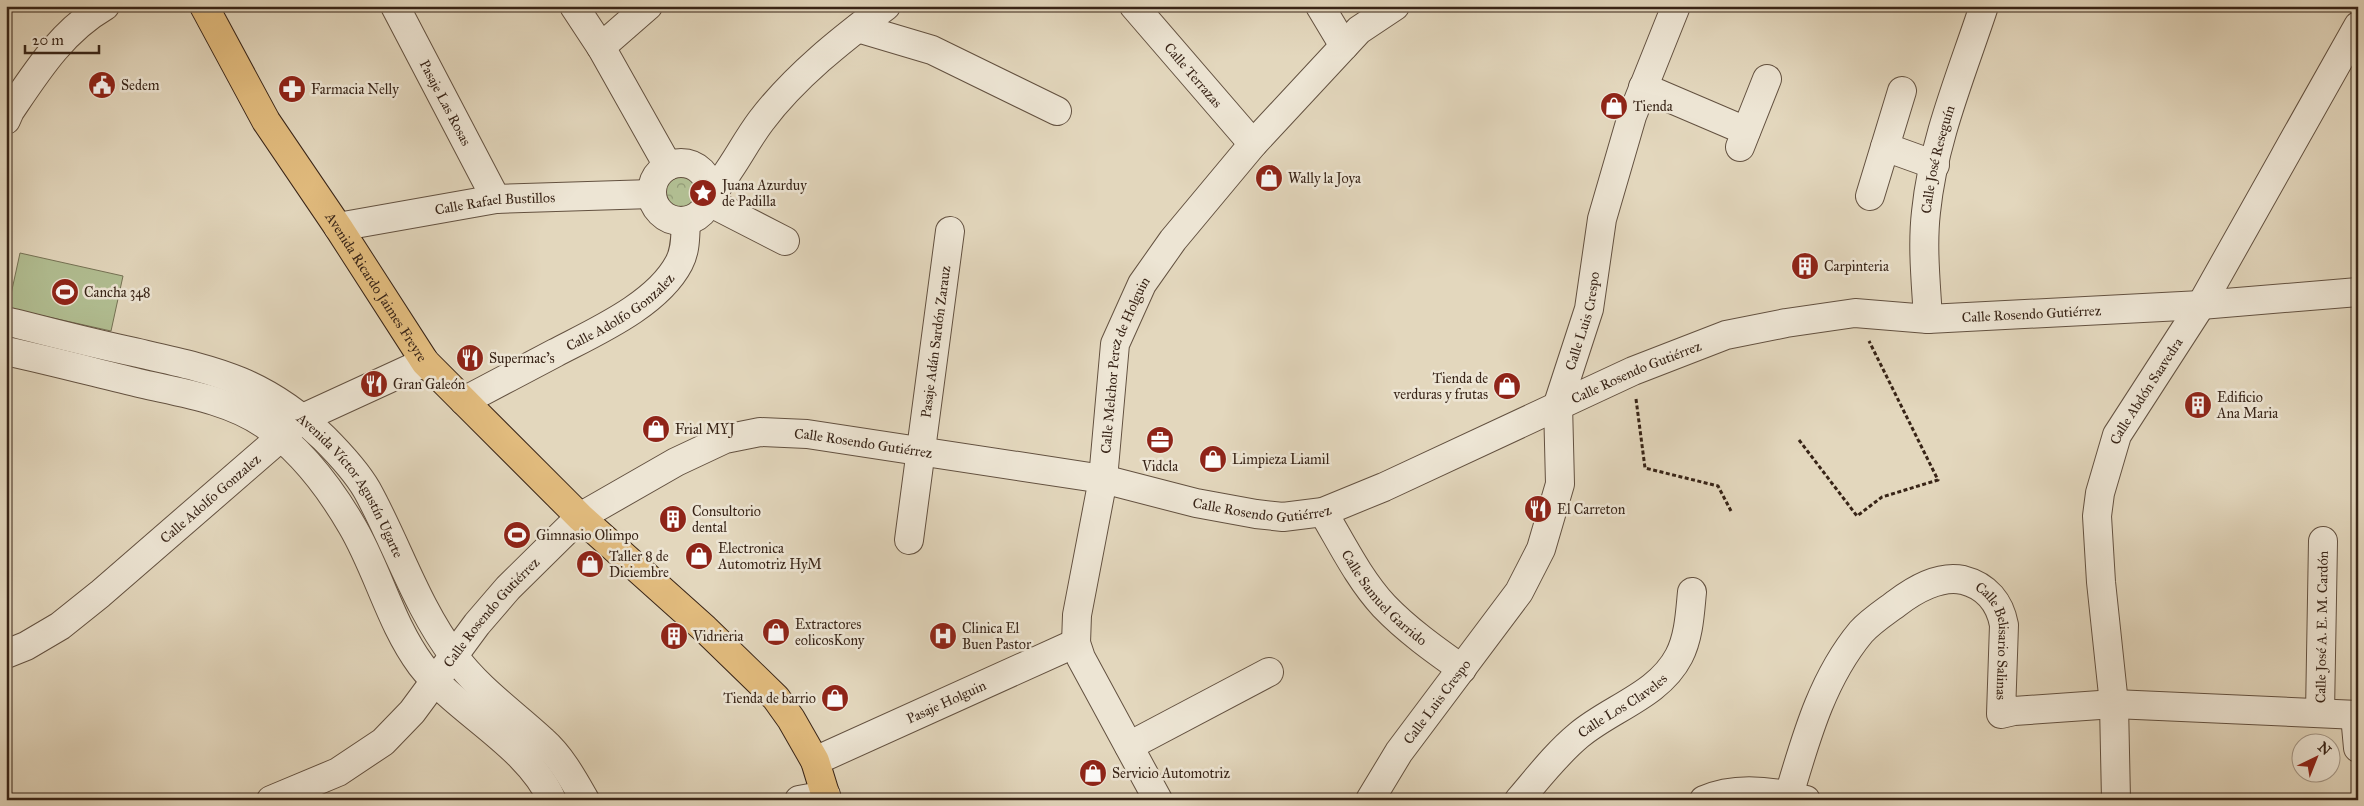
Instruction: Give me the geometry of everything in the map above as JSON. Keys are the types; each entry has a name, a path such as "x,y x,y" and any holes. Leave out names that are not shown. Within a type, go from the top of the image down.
{"main road":[{"name":"Avenida Ricardo Jaimes Freyre","path":"204,6 266,121 338,226 425,362 580,517 705,629 776,698 792,718 815,761 826,797"}],"street":[{"path":"6,120 46,57 84,18 105,6"},
{"name":"Pasaje Las Rosas","path":"395,6 496,198"},
{"path":"574,6 601,47 668,166"},
{"path":"601,47 648,6"},
{"path":"710,198 707,177 694,166 676,163 668,166 656,177 652,194 659,212 667,219 686,222 700,215 733,167 761,121 798,81 886,6"},
{"name":"Calle Terrazas","path":"1134,6 1253,144"},
{"path":"1320,6 1344,46"},
{"name":"Calle Melchor Perez de Holguin","path":"1150,796 1128,746 1081,658 1076,643 1077,615 1103,479 1115,344 1142,284 1168,247 1253,144 1359,30 1395,6"},
{"name":"Calle Luis Crespo","path":"1370,800 1399,752 1519,592 1541,549 1560,484 1558,404 1589,309 1602,219 1632,116 1676,6"},
{"name":"Calle José Reseguín","path":"1928,319 1924,250 1926,212 1945,122 1984,6"},
{"name":"Calle Abdón Saavedra","path":"2116,800 2114,704 2101,582 2097,516 2100,493 2116,435 2201,305 2358,26"},
{"path":"858,28 932,50 1057,111"},
{"path":"1644,87 1743,139 1767,79"},
{"path":"1870,196 1902,91"},
{"path":"1885,147 1935,165"},
{"name":"Calle Rafael Bustillos","path":"338,226 496,198 652,194"},
{"path":"710,198 784,241"},
{"name":"Calle Adolfo Gonzalez","path":"464,401 623,316 649,298 679,263 685,246 686,222"},
{"name":"Pasaje Adán Sardón Zarauz","path":"909,540 950,231"},
{"name":"Calle Rosendo Gutiérrez","path":"271,800 338,772 383,742 412,712 477,624 508,588 580,517 676,462 725,439 742,434 781,431 1103,479 1196,503 1283,517 1323,512 1384,487 1558,404 1633,371 1726,335 1786,323 1855,313 1928,319 2201,305 2358,292"},
{"name":"Avenida Víctor Agustín Ugarte","path":"6,320 222,373 267,392 303,418 337,451 366,488 422,604 454,657 484,691 545,742 569,773 585,800"},
{"name":"Avenida Víctor Agustín Ugarte","path":"6,351 206,399 239,410 281,437 335,497 358,536 400,630 420,664 436,682 517,754 546,786 552,800"},
{"name":"Calle Adolfo Gonzalez","path":"6,654 26,646 60,626 100,594 303,418 425,362"},
{"name":"Calle Samuel Garrido","path":"1323,512 1366,583 1384,605 1422,640 1462,669"},
{"name":"Calle José A. E. M. Cardón","path":"2320,713 2324,541"},
{"name":"Calle Belisario Salinas","path":"1798,798 1808,734 1826,687 1844,656 1863,630 1912,592 1941,581 1963,580 1976,585 1992,597 2002,613 2004,625 2001,714 2014,711 2114,704 2356,715"},
{"name":"Calle Los Claveles","path":"1519,800 1548,766 1579,735 1646,693 1668,672 1680,655 1688,623 1692,592"},
{"name":"Pasaje Holguin","path":"815,761 1076,643"},
{"path":"1128,746 1269,672"},
{"path":"2356,715 2358,748"},
{"path":"1704,800 1740,791 1798,798"},
{"path":"800,800 826,797"}],"path":[{"path":"1798,440 1857,516 1882,497 1938,480 1855,313"},
{"path":"1633,371 1644,468 1718,486 1731,511"}],"green space":[{"path":"680,171 692,175 698,181 702,193 698,205 692,211 680,215 668,211 662,205 658,193 662,181 668,175"},
{"name":"Cancha 348","path":"20,253 123,276 111,331 8,308"}],"place":[{"name":"Sedem","path":"102,85"},
{"name":"Farmacia Nelly","path":"292,89"},
{"name":"Tienda","path":"1614,106"},
{"name":"Wally la Joya","path":"1269,178"},
{"name":"Juana Azurduy de Padilla","path":"703,193"},
{"name":"Carpinteria","path":"1805,266"},
{"name":"Cancha 348","path":"65,292"},
{"name":"Supermac's","path":"470,358"},
{"name":"Gran Galeón","path":"374,384"},
{"name":"Tienda de verduras y frutas","path":"1507,386"},
{"name":"Edificio Ana Maria","path":"2198,405"},
{"name":"Frial MYJ","path":"656,429"},
{"name":"Vidcla","path":"1160,440"},
{"name":"Limpieza Liamil","path":"1213,459"},
{"name":"El Carreton","path":"1538,509"},
{"name":"Consultorio dental","path":"673,519"},
{"name":"Gimnasio Olimpo","path":"517,535"},
{"name":"Electronica Automotriz HyM","path":"699,556"},
{"name":"Taller 8 de Diciembre","path":"590,564"},
{"name":"Extractores eolicosKony","path":"776,632"},
{"name":"Vidrieria","path":"674,636"},
{"name":"Clinica El Buen Pastor","path":"943,636"},
{"name":"Tienda de barrio","path":"835,698"},
{"name":"Servicio Automotriz","path":"1093,773"}]}
